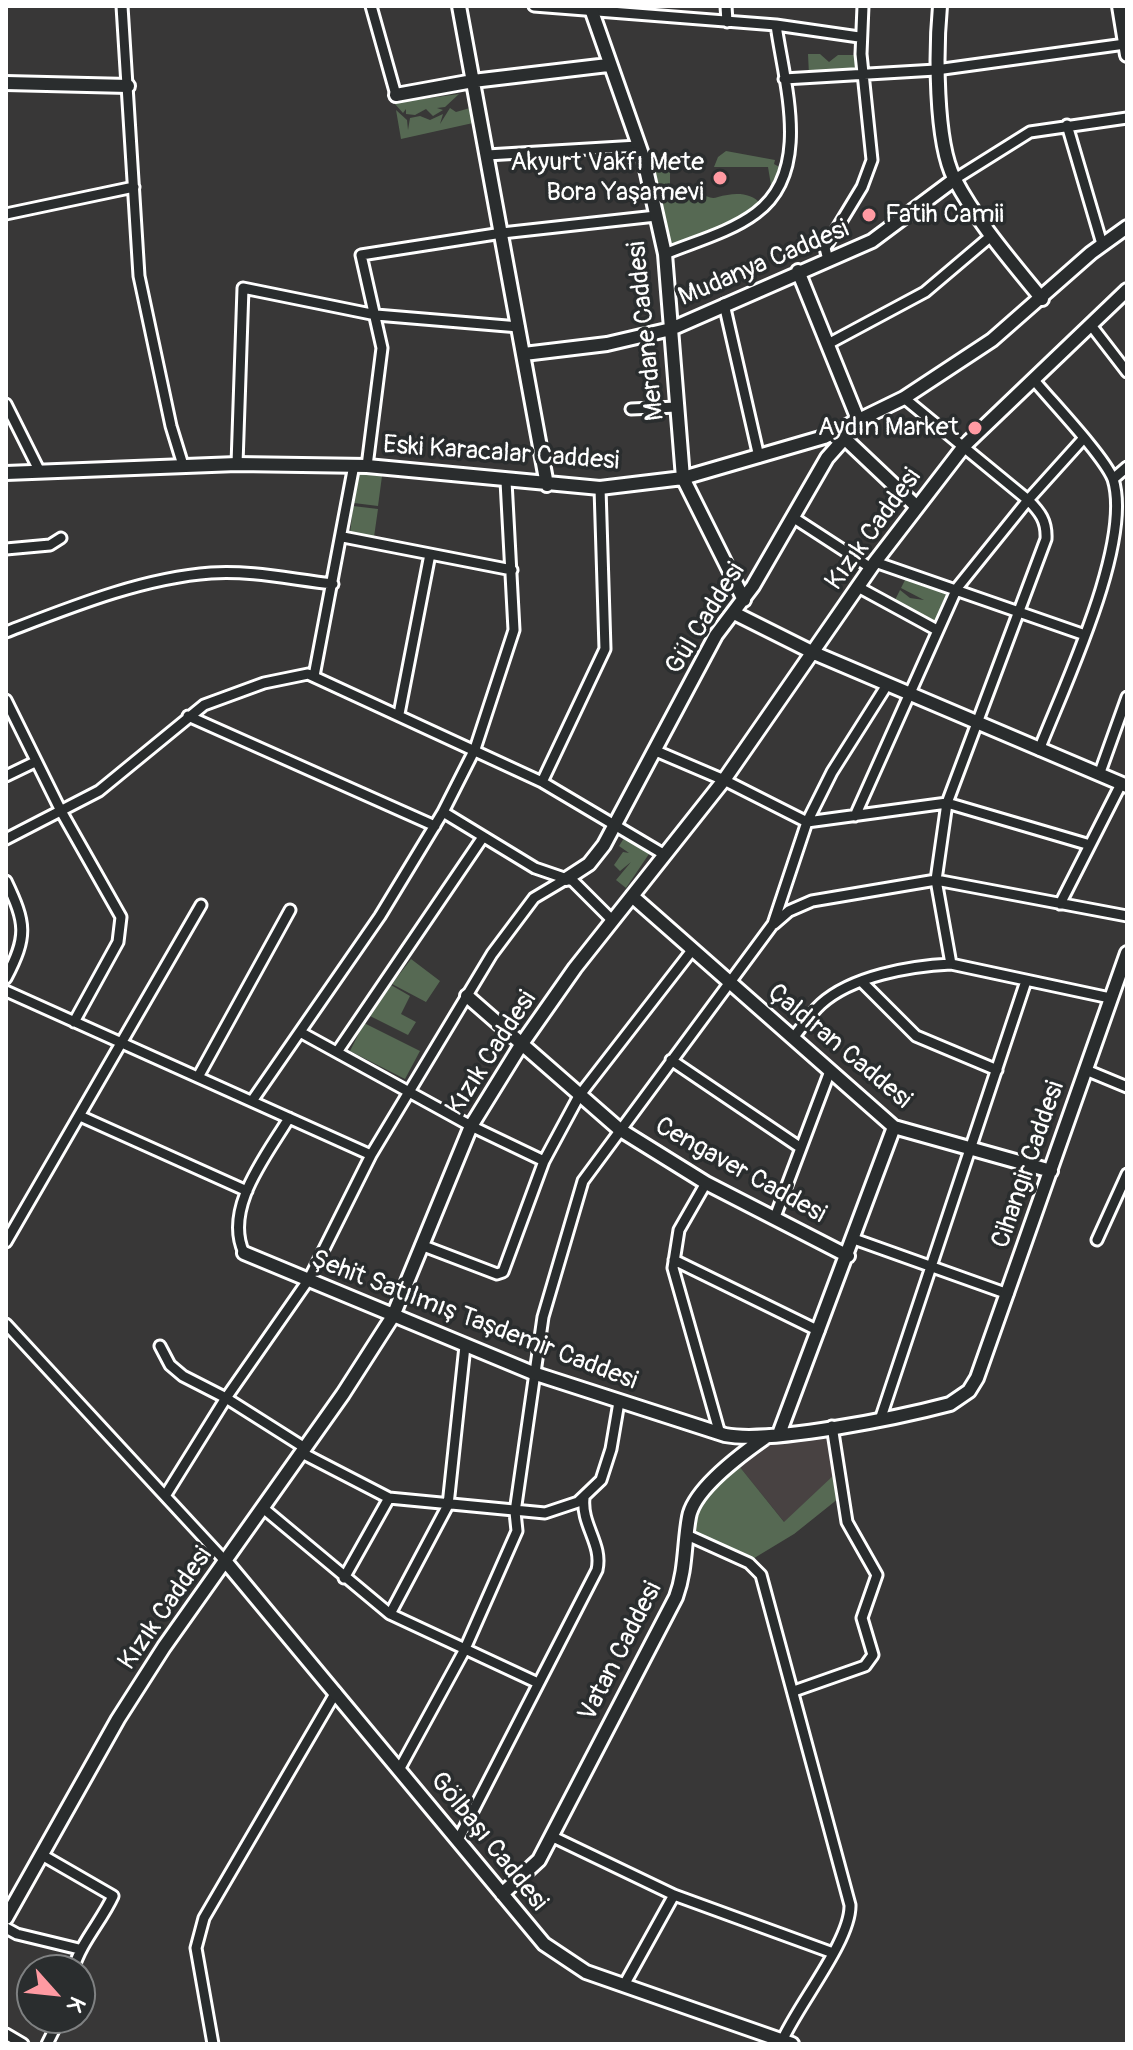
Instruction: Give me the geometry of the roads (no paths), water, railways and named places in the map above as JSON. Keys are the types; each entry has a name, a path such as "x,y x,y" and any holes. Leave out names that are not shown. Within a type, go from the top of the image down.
{"street":[{"path":"122,6 139,276 171,426 183,465"},
{"path":"371,6 396,95 473,81 608,65"},
{"path":"459,6 547,485"},
{"path":"534,6 591,8 776,25 859,37"},
{"path":"726,6 727,22"},
{"path":"828,260 825,248 859,193 872,160 859,37 863,6"},
{"path":"940,6 936,70 948,159 955,179 991,236 1042,299"},
{"path":"784,79 936,70 1126,49 1119,6"},
{"name":"Merdane Caddesi","path":"591,8 638,146 665,254 683,478 744,600"},
{"path":"665,254 749,218 771,197 788,159 792,139 776,25"},
{"path":"6,83 128,86"},
{"path":"955,179 1015,138 1067,125 1127,118"},
{"path":"1067,125 1102,244"},
{"path":"487,155 638,146"},
{"name":"Mudanya Caddesi","path":"524,354 607,344 671,329 887,232 955,179"},
{"path":"6,214 134,187"},
{"path":"314,676 382,359 376,315 361,255 502,233 656,216"},
{"name":"Eski Karacalar Caddesi","path":"6,473 237,464 360,465 600,488 683,478 840,434 904,398 963,362 1042,299 1102,244 1127,227"},
{"path":"828,344 925,292 991,236"},
{"path":"798,271 859,422"},
{"path":"237,464 243,288 376,315 519,327"},
{"name":"Kızık Caddesi","path":"6,1918 118,1719 164,1647 226,1562 393,1316 471,1126 521,1045 632,896 724,780 916,506 965,445 1127,290"},
{"path":"724,304 759,457"},
{"path":"1090,324 1127,372"},
{"path":"1033,379 1113,479 1120,525 1118,547 1039,750"},
{"path":"904,398 965,445 1028,500 1045,522 1046,539 947,803 936,880 951,964"},
{"path":"6,404 40,472"},
{"path":"631,409 677,407"},
{"path":"840,434 916,506"},
{"name":"Gül Caddesi","path":"566,879 589,864 617,823 707,650 744,600 840,434"},
{"path":"855,816 957,588 1028,500 1083,439"},
{"path":"1113,479 1127,467"},
{"path":"252,1101 380,916 443,812 475,749 514,630 506,481"},
{"path":"542,782 605,649 600,488"},
{"path":"794,518 873,565 957,588 1085,635"},
{"path":"343,537 512,570"},
{"path":"6,549 50,545 61,538"},
{"path":"399,714 430,554"},
{"path":"6,632 66,609 190,575 226,573 333,584"},
{"path":"858,587 937,630"},
{"path":"734,613 814,653 1124,785 1060,904"},
{"path":"6,839 24,826 61,811 116,779 188,716 221,697 302,674 314,676 399,714 542,782 617,823 665,855"},
{"path":"773,924 807,822 832,772 887,685"},
{"path":"1099,775 1127,697"},
{"path":"6,700 61,811 107,887 122,925 118,942 74,1022"},
{"path":"188,716 435,826"},
{"path":"656,751 724,780 807,822 947,803 1090,845"},
{"path":"6,776 35,762"},
{"path":"443,812 535,868 579,885 613,921"},
{"path":"337,1052 483,837"},
{"path":"165,1496 226,1398 309,1279 371,1155 503,937 528,904 548,887 566,879"},
{"path":"400,1768 464,1651 517,1531 515,1512 533,1373 543,1317 575,1203 591,1167 773,924 789,911 812,901 936,880 1127,916"},
{"path":"6,881 19,912 24,938 6,978"},
{"name":"Çaldıran Caddesi","path":"632,896 894,1127 1051,1171"},
{"path":"6,1242 201,905"},
{"path":"198,1077 290,910"},
{"path":"421,1245 497,1274 506,1269 544,1161 579,1096 693,949"},
{"name":"Cihangir Caddesi","path":"969,1391 1008,1294 1127,953"},
{"path":"793,1038 820,1005 863,983 917,967 951,964 1110,998"},
{"path":"881,1417 1026,981"},
{"path":"863,983 916,1036 997,1070"},
{"path":"6,991 371,1155"},
{"name":"Cengaver Caddesi","path":"467,996 619,1129 706,1183 848,1256"},
{"path":"300,1032 471,1126 544,1161"},
{"path":"671,1060 801,1148"},
{"path":"1086,1070 1127,1087"},
{"path":"775,1217 830,1071"},
{"path":"80,1116 247,1191"},
{"path":"244,1253 239,1233 247,1191 289,1118"},
{"path":"774,1434 819,1331 894,1127"},
{"path":"1097,1240 1127,1174"},
{"path":"706,1183 679,1230 674,1260 720,1434"},
{"path":"854,1239 1008,1294"},
{"name":"Şehit Satılmış Taşdemir Caddesi","path":"244,1253 533,1373 720,1434 746,1437 832,1426 950,1404 969,1391"},
{"path":"674,1260 819,1331"},
{"path":"6,1324 226,1562"},
{"path":"160,1346 175,1370 226,1398 303,1450 389,1498 545,1513 584,1498 605,1473 619,1402"},
{"path":"390,1614 448,1505 465,1346"},
{"path":"794,1691 870,1662 873,1655 862,1618 877,1575 847,1522 832,1426"},
{"name":"Vatan Caddesi","path":"502,1894 532,1869 676,1597 683,1577 689,1513 699,1497 774,1434"},
{"path":"344,1578 389,1498"},
{"path":"458,1840 597,1570 599,1556 584,1515 584,1498"},
{"path":"263,1508 390,1614 538,1683"},
{"path":"687,1535 757,1569 765,1587 850,1905 849,1922 803,1998 787,2042"},
{"name":"Gölbaşı Caddesi","path":"226,1562 551,1950 579,1968 787,2042"},
{"path":"213,2044 196,1948 198,1934 234,1866 336,1692"},
{"path":"551,1836 674,1895 833,1953"},
{"path":"42,1855 113,1896 104,1917 78,1954"},
{"path":"624,1985 674,1895"},
{"path":"6,1928 17,1934 79,1949"},
{"path":"6,2034 23,2044"}],"place":[{"name":"Akyurt Vakfı Mete Bora Yaşamevi","path":"720,178"},
{"name":"Fatih Camii","path":"869,215"},
{"name":"Aydın Market","path":"975,428"}]}
